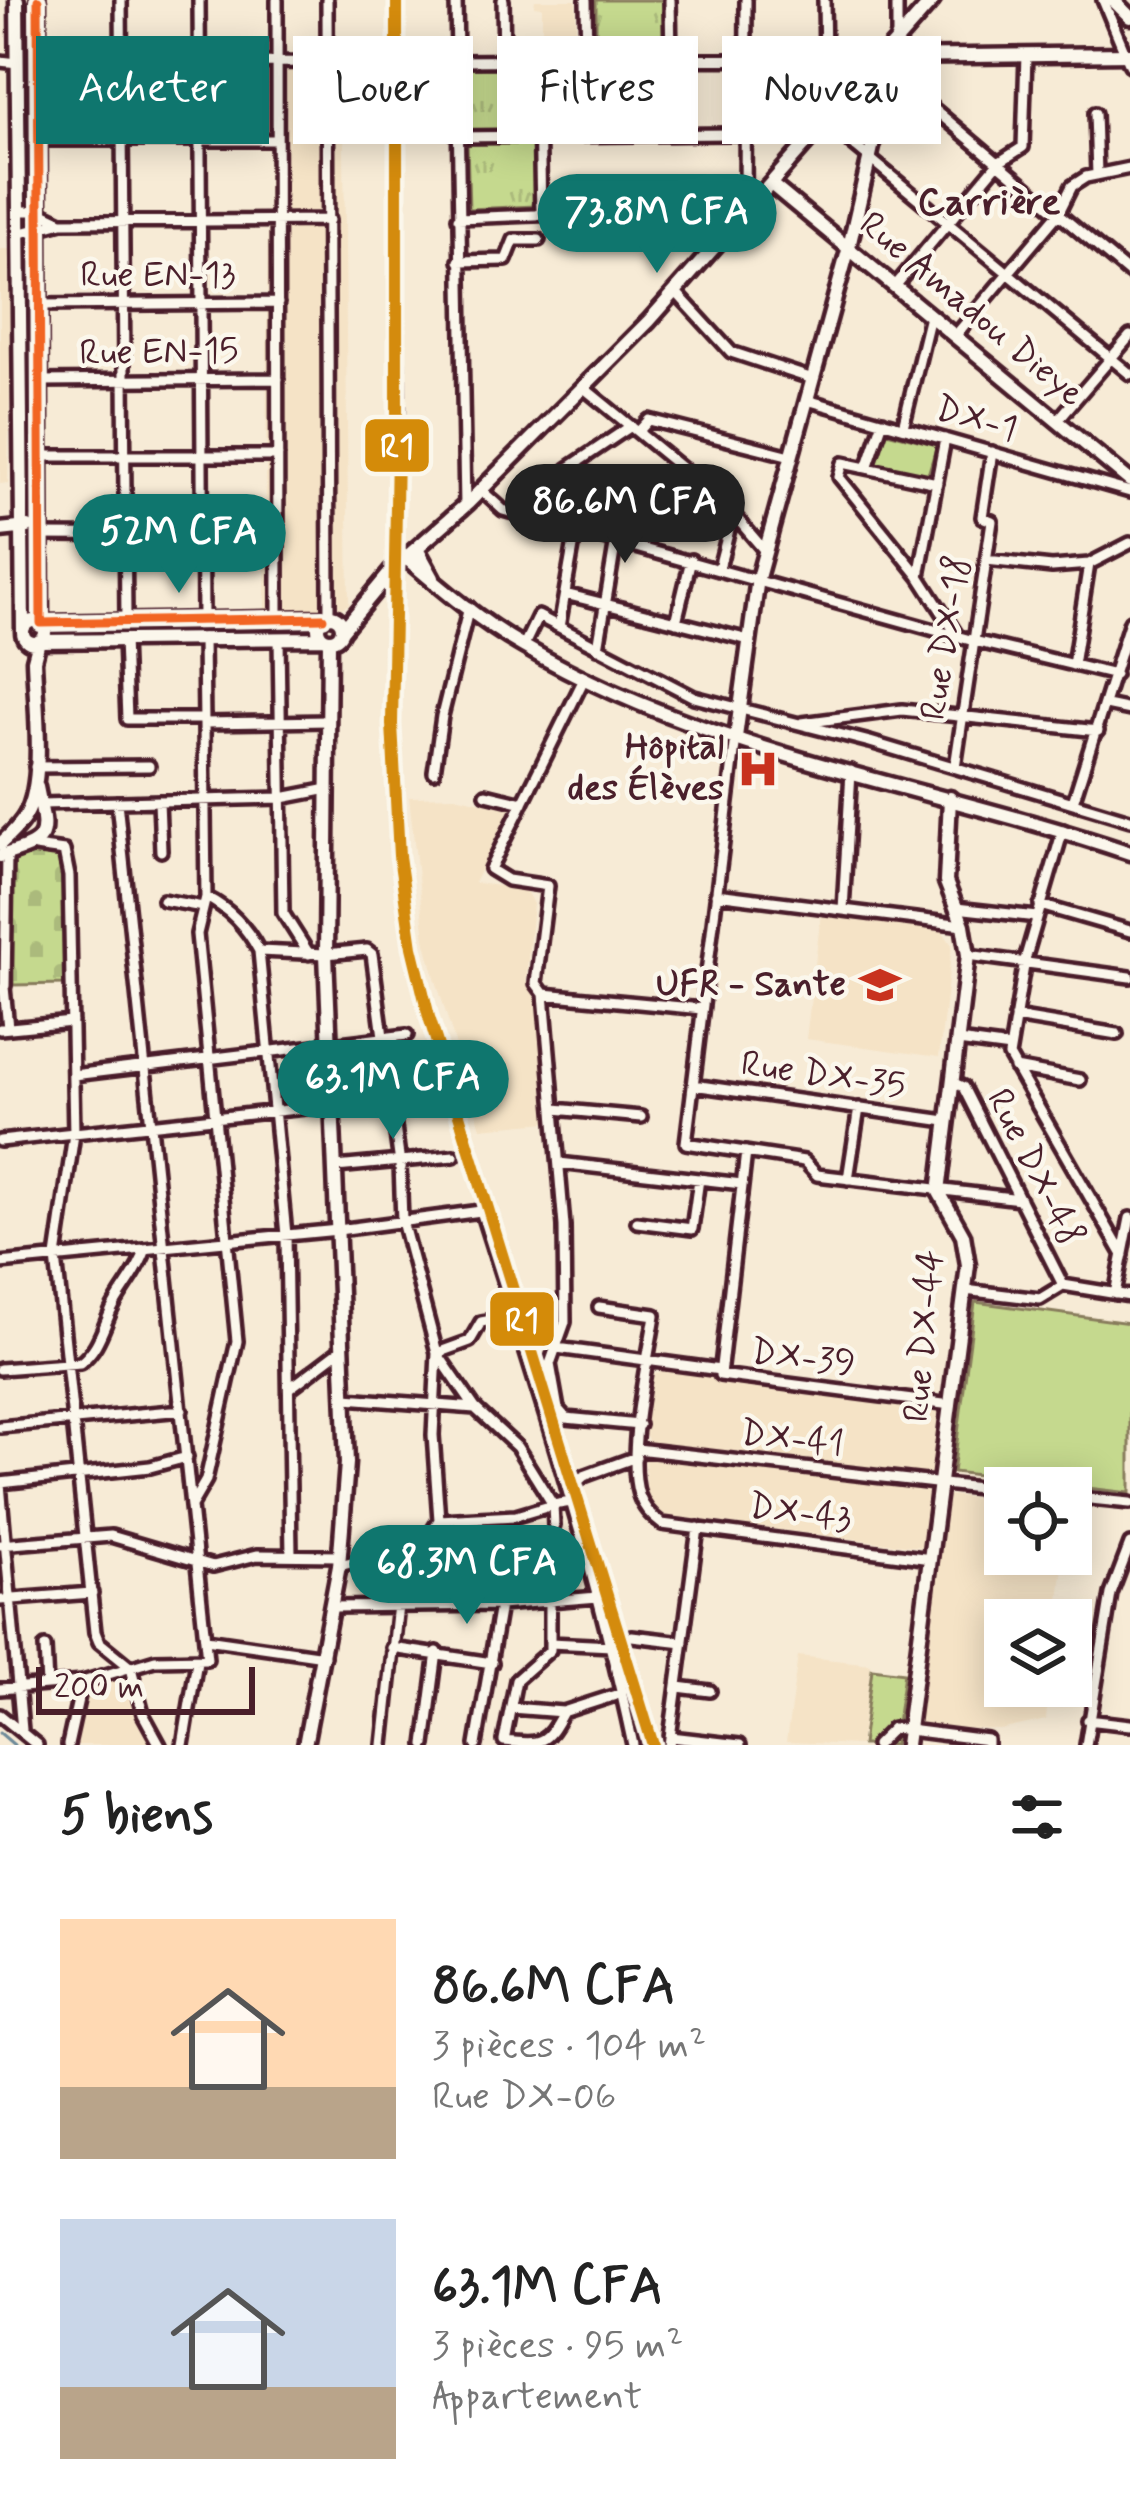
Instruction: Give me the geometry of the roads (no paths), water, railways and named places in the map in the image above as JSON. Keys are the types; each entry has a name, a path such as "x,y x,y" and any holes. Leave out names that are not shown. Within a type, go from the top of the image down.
{"street":[{"path":"17,0 14,526 32,638 35,773 45,829 32,847"},
{"path":"38,0 39,36"},
{"path":"121,0 122,36"},
{"path":"199,0 200,36"},
{"path":"277,0 278,620"},
{"path":"327,0 327,36"},
{"path":"456,0 456,36"},
{"path":"503,0 504,36"},
{"path":"586,0 587,36"},
{"path":"670,0 670,36"},
{"path":"746,0 746,36"},
{"path":"824,0 825,36"},
{"path":"897,0 897,36"},
{"path":"899,36 932,0"},
{"path":"941,57 1128,57 1103,0"},
{"path":"1113,0 1130,16"},
{"path":"896,285 998,163 1026,141 1026,56"},
{"path":"0,61 18,63"},
{"path":"269,62 293,62"},
{"path":"1095,113 1096,175"},
{"path":"941,115 1130,274"},
{"path":"269,140 277,140"},
{"path":"32,638 45,632 41,623 39,144"},
{"path":"121,144 126,620"},
{"path":"200,144 203,620"},
{"path":"328,144 329,617 341,632"},
{"path":"457,144 465,506"},
{"path":"539,144 541,214"},
{"path":"745,144 747,209"},
{"path":"32,638 325,639 341,632 394,568 465,506 584,388 808,144"},
{"path":"846,144 1130,374"},
{"path":"873,144 758,578 686,1143 804,1161 818,1175 1020,1198"},
{"path":"955,336 1058,214 1072,186 1130,168"},
{"name":"Rue Amadou Dieye","path":"772,184 1130,481"},
{"path":"458,218 747,209"},
{"path":"18,212 39,211 62,222"},
{"path":"18,234 62,222 328,220"},
{"path":"459,261 506,260 514,240 539,239"},
{"path":"675,291 731,352 813,379"},
{"name":"Rue EN-13","path":"38,304 278,302"},
{"path":"903,427 930,316"},
{"path":"1058,421 1130,335"},
{"name":"Rue EN-15","path":"40,381 278,379"},
{"path":"584,388 685,470 765,551"},
{"name":"DX-1","path":"807,400 1130,492"},
{"path":"551,523 567,469 649,420 791,456"},
{"path":"867,468 883,422"},
{"path":"919,575 945,439"},
{"name":"Rue DX-18","path":"955,767 992,521 982,517 992,452"},
{"path":"40,456 278,456"},
{"path":"937,483 843,463 839,476 919,575 957,635"},
{"path":"567,469 666,491 685,470"},
{"path":"636,546 652,488"},
{"path":"481,490 503,510 974,641 1114,675"},
{"path":"718,568 733,514"},
{"path":"14,526 125,536 203,536"},
{"path":"559,627 576,530"},
{"path":"598,648 616,540"},
{"path":"986,560 1052,567 1089,564 1130,543"},
{"path":"411,553 433,578 523,646 584,679 679,720 1130,853"},
{"path":"676,622 691,560"},
{"path":"1073,665 1089,564"},
{"path":"565,594 749,640"},
{"path":"41,623 329,617 363,603"},
{"path":"434,772 442,716 469,607"},
{"path":"523,646 538,616 694,698 955,767 1130,820"},
{"path":"304,1745 340,1561 347,1463 328,1045 328,721 325,639 317,628 329,617"},
{"path":"1073,802 1130,621"},
{"path":"192,1504 206,1480 236,1352 197,934 204,902 203,638"},
{"path":"280,638 283,914 308,954"},
{"path":"124,639 127,719 328,721"},
{"path":"551,1431 561,1414 550,1364 566,1309 555,1109 544,994 536,983 548,886 508,880 490,869 584,679"},
{"path":"1106,705 1130,710"},
{"path":"797,724 902,710 1098,731"},
{"path":"35,773 149,766"},
{"path":"843,910 850,771"},
{"path":"35,773 26,816 2,851 4,1029 72,1022"},
{"path":"41,804 282,798 328,789"},
{"path":"485,794 523,803"},
{"path":"939,1192 968,955 964,925 946,881 950,798"},
{"path":"159,801 161,850"},
{"path":"0,1689 82,1682 155,1660 206,1661 117,802"},
{"path":"26,816 32,847"},
{"path":"1063,830 1025,960 1009,1056 1123,1256"},
{"path":"2,851 59,848 67,859 74,1134 56,1258 73,1420 99,1642 131,1668 143,1714 160,1745"},
{"path":"716,894 964,925"},
{"path":"163,900 222,905 250,933 260,951 286,1235 291,1556"},
{"path":"956,908 1039,911 1130,931"},
{"path":"3,1545 118,1537 213,1566 257,1555 340,1561 424,1545 439,1520 433,1435 437,1353 402,1221 400,1164 370,951 260,951"},
{"path":"968,955 1130,977"},
{"path":"544,994 702,1009"},
{"path":"1016,1017 1117,1034"},
{"path":"73,1075 406,1035"},
{"path":"958,1040 1010,1048"},
{"path":"1015,1068 1080,1080"},
{"name":"Rue DX-48","path":"951,1082 963,1087 1064,1285"},
{"name":"Rue DX-35","path":"693,1085 946,1120"},
{"path":"0,1142 389,1100"},
{"path":"848,1179 859,1108"},
{"path":"555,1109 640,1118"},
{"path":"720,1373 746,1152"},
{"path":"336,1168 454,1156"},
{"path":"559,1163 742,1184"},
{"path":"637,1222 692,1229 699,1179"},
{"name":"Rue DX-44","path":"906,1745 968,1265 963,1235 939,1192"},
{"path":"0,1263 481,1211 568,1490 612,1646 633,1745"},
{"path":"1115,1294 1130,1218"},
{"path":"0,1369 80,1363 98,1343 146,1249"},
{"path":"965,1290 1040,1299 1064,1285 1130,1296"},
{"path":"568,1490 584,1476 637,1453 655,1315 598,1307"},
{"path":"437,1353 470,1341 481,1322 514,1316"},
{"path":"289,1389 343,1348"},
{"name":"DX-39","path":"557,1348 951,1405"},
{"path":"437,1353 476,1408 517,1447 554,1504 554,1526"},
{"path":"346,1398 476,1408"},
{"path":"0,1427 182,1410"},
{"path":"561,1414 639,1425"},
{"name":"DX-41","path":"637,1453 984,1489"},
{"name":"DX-43","path":"637,1453 638,1495 650,1516 662,1524 931,1559"},
{"path":"22,1730 5,1600 0,1484 149,1467 187,1457"},
{"path":"1092,1499 1130,1503"},
{"path":"439,1520 516,1516 571,1502"},
{"path":"698,1528 670,1741 740,1745"},
{"path":"1087,1745 1111,1594 1130,1544"},
{"path":"5,1600 92,1593"},
{"path":"332,1607 500,1605 598,1597"},
{"path":"550,1601 550,1643 545,1657 516,1680 504,1741 541,1745 548,1741 563,1712"},
{"path":"383,1745 398,1604"},
{"path":"476,1745 500,1605"},
{"path":"632,1636 683,1642"},
{"path":"206,1640 325,1656"},
{"path":"550,1643 612,1646"},
{"path":"45,1647 47,1685"},
{"path":"392,1648 492,1663"},
{"path":"425,1745 437,1652"},
{"path":"183,1745 197,1661"},
{"path":"68,1745 82,1682"},
{"path":"678,1687 710,1691"},
{"path":"511,1708 563,1712 622,1694"},
{"path":"0,1715 37,1745"},
{"path":"482,1715 508,1720"},
{"path":"1088,1720 1130,1725"},
{"path":"876,1745 892,1728 987,1739 987,1745"}],"waterway":[{"path":"0,1733 14,1745"}],"railway":[{"path":"402,0 406,409 398,724 412,919 443,1042 655,1745"}],"place":[{"name":"Hôpital des Élèves","path":"758,769"},
{"name":"UFR - Sante","path":"880,985"}],"district":[{"name":"Carrière","path":"989,203"}]}
